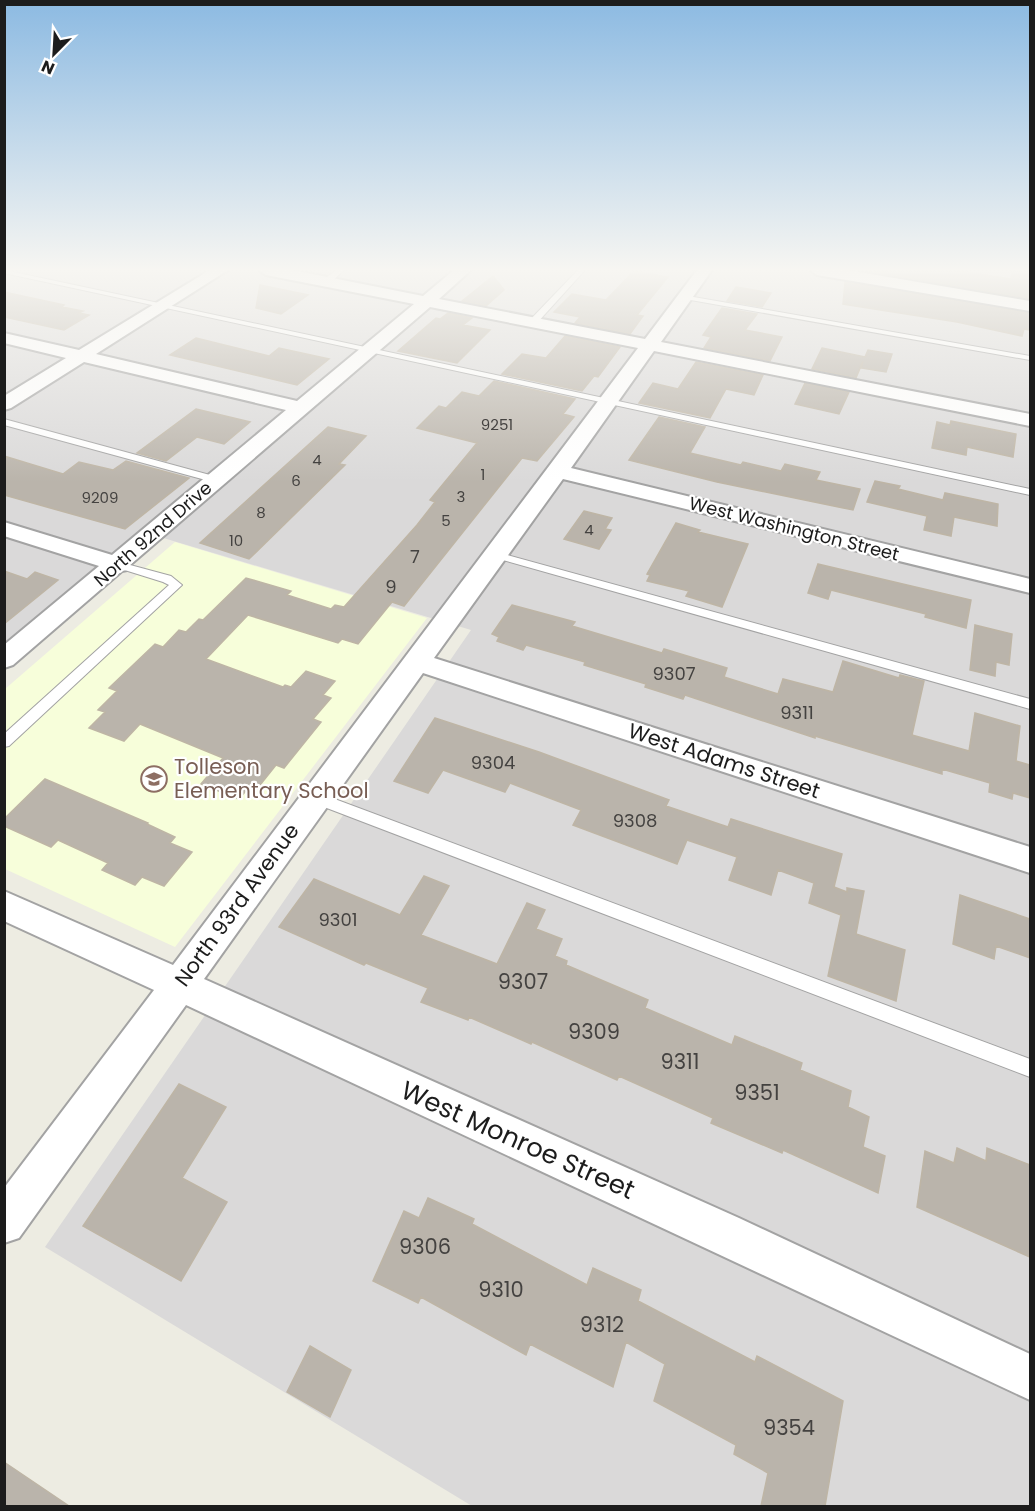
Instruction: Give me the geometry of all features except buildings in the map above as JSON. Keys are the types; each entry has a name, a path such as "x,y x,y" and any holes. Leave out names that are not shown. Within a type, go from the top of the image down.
{"street":[{"path":"15,341 301,408"},
{"path":"4,404 108,341"},
{"name":"North 92nd Drive","path":"4,659 119,565 381,341"},
{"path":"626,341 1030,420"},
{"name":"North 93rd Avenue","path":"4,1223 652,341"},
{"name":"West Washington Street","path":"556,471 1030,586"},
{"path":"4,529 119,565"},
{"name":"West Adams Street","path":"417,662 1030,860"},
{"name":"West Monroe Street","path":"4,905 723,1233 1030,1377"}],"lane":[{"path":"329,341 368,351 1030,492"},
{"path":"931,341 1030,358"},
{"path":"4,422 217,480"},
{"path":"496,555 1030,704"},
{"path":"4,742 176,585 167,579 119,565"},
{"path":"316,798 1030,1068"}],"shaded area":[{"path":"5,341 1030,341 1030,1506 472,1506 45,1247 471,630 140,531 5,644"},
{"name":"Tolleson Elementary School","path":"175,542 427,618 175,947 5,869 5,689"}],"place":[{"name":"Tolleson Elementary School","path":"154,779"}]}
